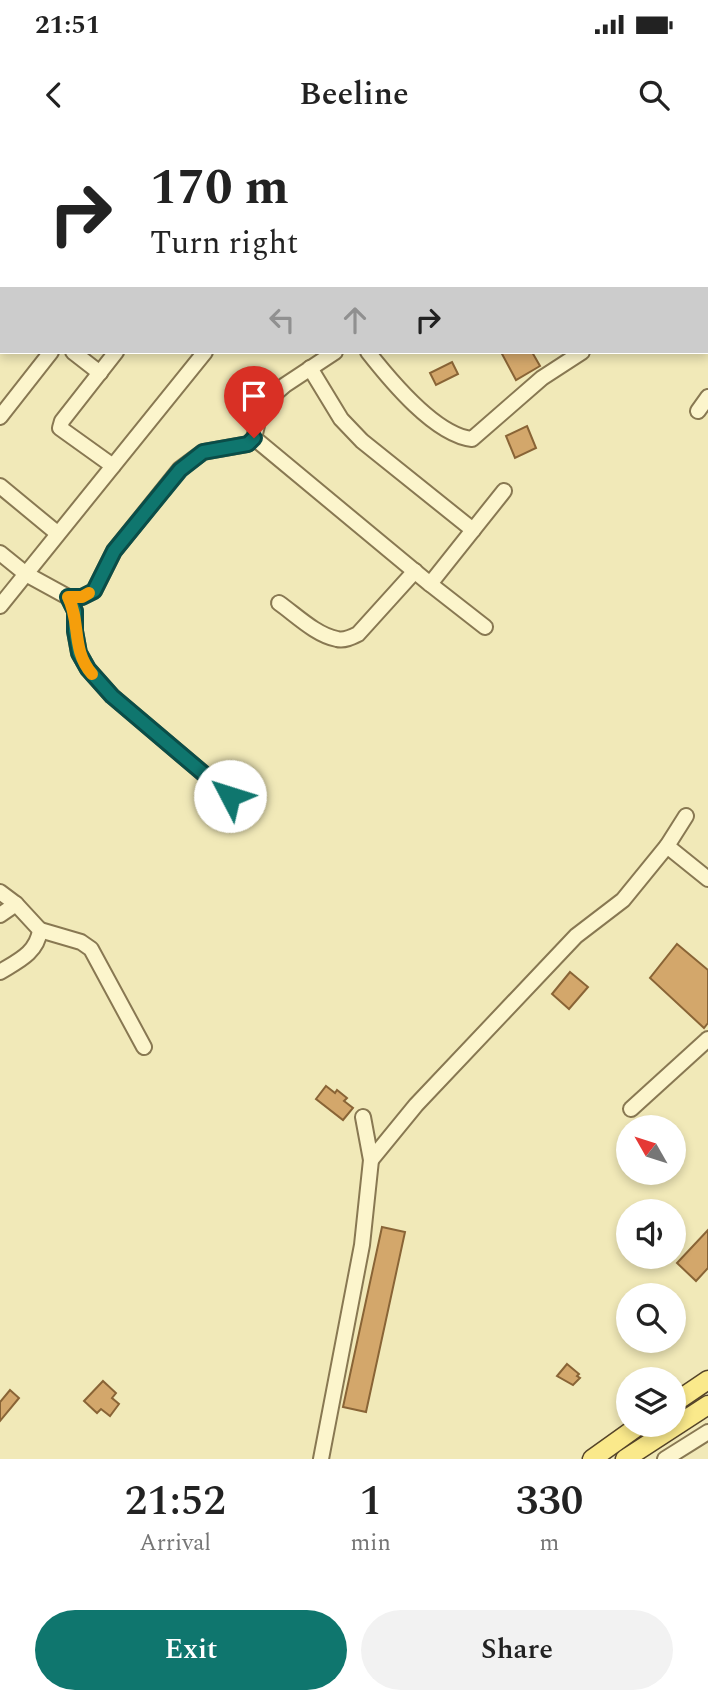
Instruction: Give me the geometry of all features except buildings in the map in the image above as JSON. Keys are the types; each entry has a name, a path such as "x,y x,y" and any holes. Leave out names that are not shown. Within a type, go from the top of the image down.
{"main road":[{"path":"686,1395 708,1380"},
{"path":"625,1459 708,1405"},
{"path":"592,1459 623,1437"}],"street":[{"path":"0,417 49,354"},
{"path":"76,354 100,373"},
{"path":"113,466 60,428 62,421 114,354"},
{"path":"0,606 203,354"},
{"path":"0,553 26,574 68,597 82,597 94,591 114,551 180,470 203,452 248,444 254,438 262,405 285,385 332,354"},
{"path":"371,354 389,378 434,420 461,438 472,439 542,378 579,354"},
{"path":"310,368 341,419 362,441 473,530"},
{"path":"698,411 708,397"},
{"path":"254,438 485,627"},
{"path":"0,486 57,533"},
{"path":"430,584 504,491"},
{"path":"279,603 316,629 337,639 348,638 358,634 415,571"},
{"path":"68,597 75,611 79,653 88,669 112,696 230,796"},
{"path":"371,1160 416,1105 576,936 623,900 667,846 686,816"},
{"path":"667,846 708,878"},
{"path":"0,892 16,904 40,930 81,942 91,949 145,1047"},
{"path":"0,915 16,904"},
{"path":"0,972 30,953 38,942 40,930"},
{"path":"631,1109 708,1039"},
{"path":"321,1459 362,1245 371,1160 363,1118"},
{"path":"665,1459 708,1432"}],"slow traffic":[{"path":"89,593 82,597 68,597 75,611 79,653 92,674"}],"route":[{"path":"230,796 112,696 88,669 79,653 75,611 68,597 82,597 94,591 114,551 180,470 203,452 248,444 254,438"}]}
